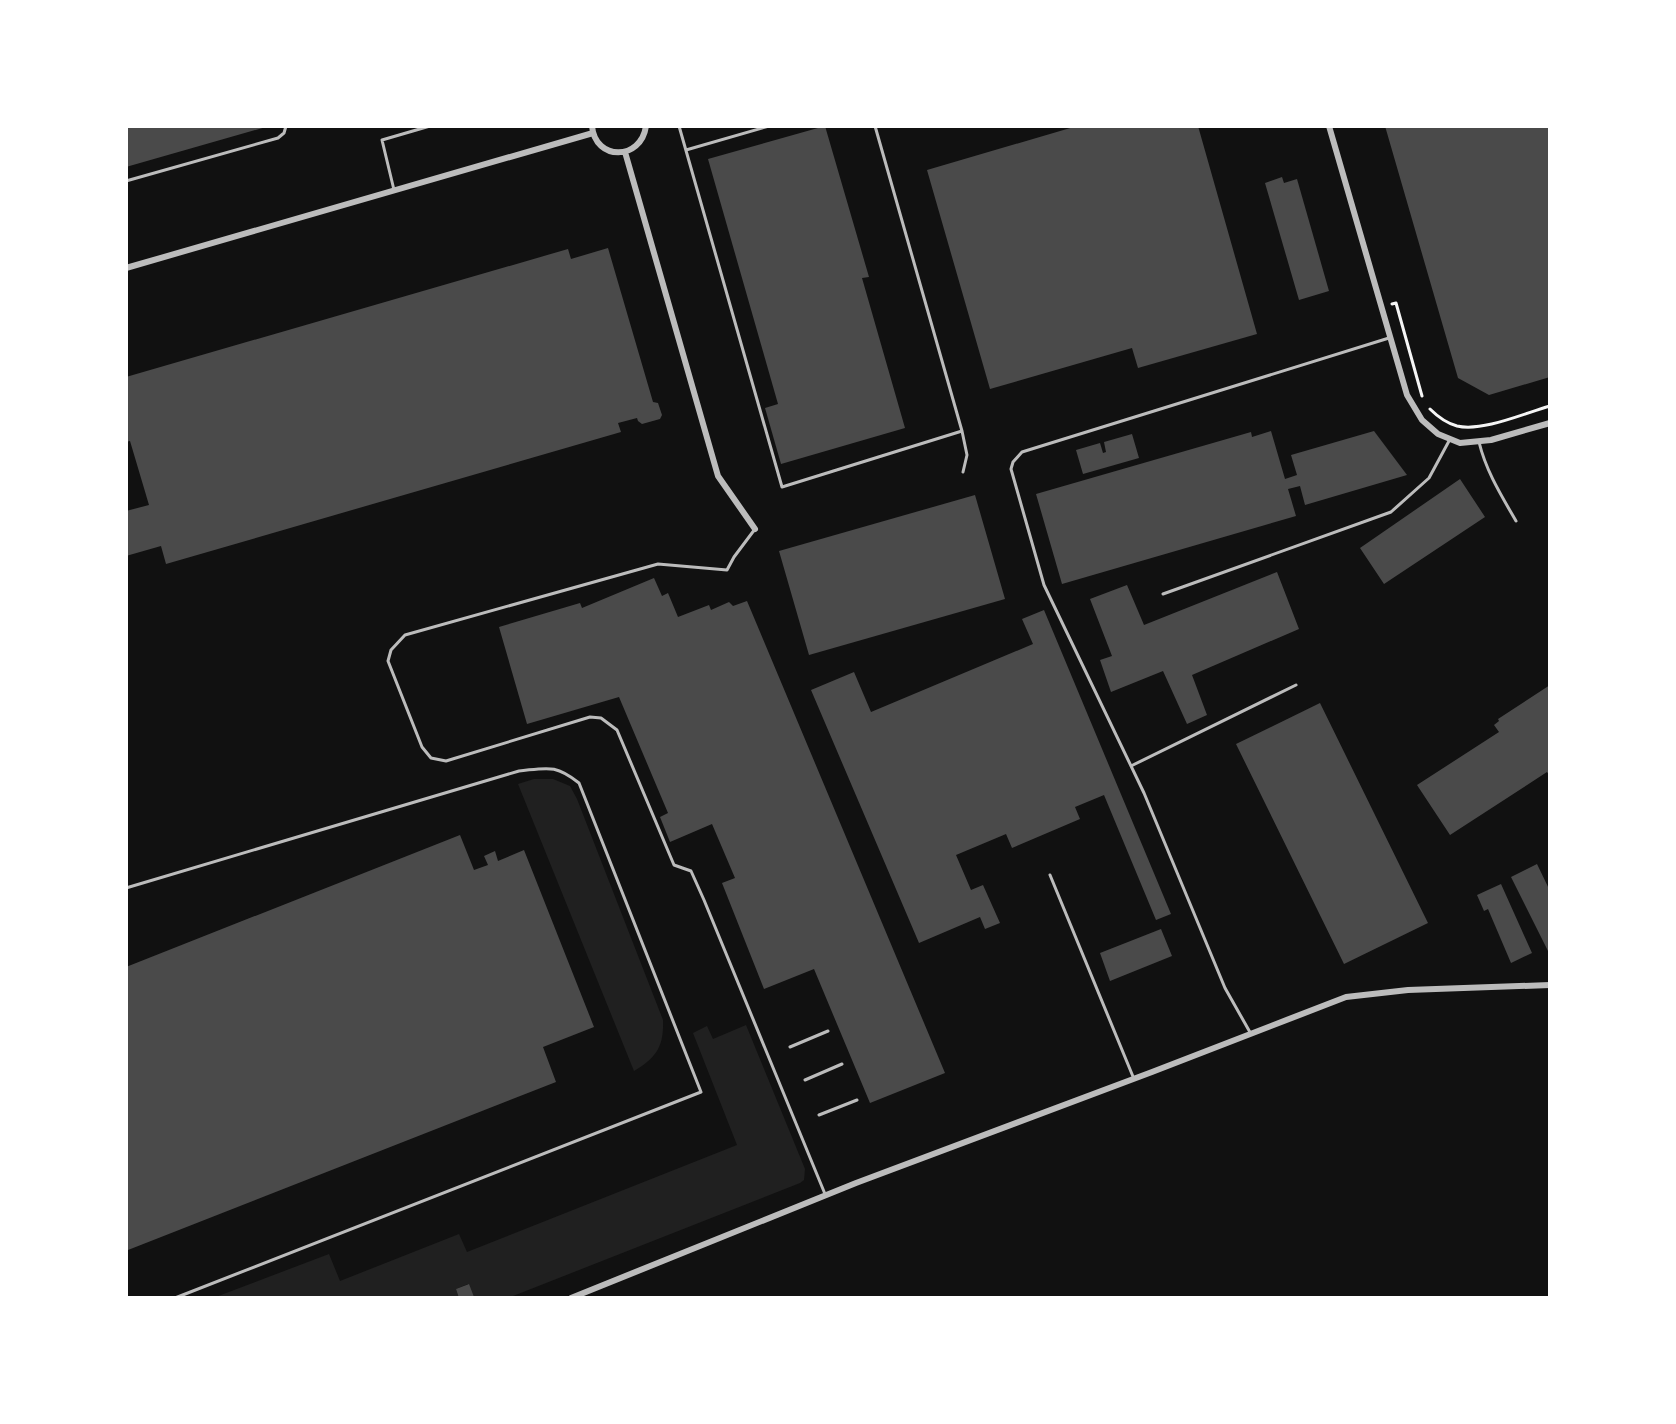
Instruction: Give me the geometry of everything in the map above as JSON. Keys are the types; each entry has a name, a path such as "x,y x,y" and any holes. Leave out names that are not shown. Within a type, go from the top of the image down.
{"street":[{"path":"126,268 592,129 604,149 625,152 643,138 646,126"},
{"path":"1329,126 1407,395 1422,420 1438,434 1460,443 1491,440 1550,423"},
{"path":"625,152 718,476 755,529"},
{"path":"571,1298 826,1195 1346,997 1408,990 1550,985"}],"lane":[{"path":"126,181 278,138 286,126"},
{"path":"394,190 382,140 430,126"},
{"path":"679,126 782,487 962,431"},
{"path":"686,150 769,126"},
{"path":"875,126 962,431 967,455 963,472"},
{"path":"1251,1034 1225,988 1161,832 1044,585 1012,475 1013,462 1022,452 1390,338"},
{"path":"1163,594 1391,512 1429,478 1450,439"},
{"path":"1479,441 1483,459 1516,521"},
{"path":"755,529 727,570 658,564 405,635 391,650 388,661 422,747 431,758 446,761 590,717 601,718 617,730 674,865 691,871 826,1195"},
{"path":"1131,766 1296,685"},
{"path":"126,888 519,771 545,768 563,771 579,783 701,1092 175,1298"},
{"path":"1050,875 1134,1079"},
{"path":"790,1047 828,1031"},
{"path":"805,1080 842,1064"},
{"path":"819,1115 857,1100"}],"path":[{"path":"1381,308 1396,303 1423,400 1442,419 1457,426 1490,424 1550,406"}],"shaded area":[{"path":"534,779 553,779 570,786 577,799 663,1020 662,1038 657,1051 634,1071 518,784"},
{"path":"746,1025 805,1169 804,1180 800,1183 508,1298 474,1298 468,1284 456,1289 459,1298 213,1298 329,1254 340,1281 459,1234 467,1252 737,1145 693,1033 707,1026 713,1039"}],"building":[{"path":"126,126 266,126 266,127 126,167"},
{"path":"825,126 869,277 862,278 905,428 781,464 765,408 778,404 708,159"},
{"path":"1077,126 1198,126 1257,334 1138,368 1132,348 990,389 927,170"},
{"path":"1385,126 1550,126 1550,377 1489,395 1458,378"},
{"path":"1282,177 1284,183 1297,179 1329,291 1299,300 1265,183"},
{"path":"608,248 653,402 658,403 662,415 660,419 642,424 637,418 618,423 621,432 166,564 161,546 126,556 126,511 149,505 130,441 126,442 126,377 568,249 571,259"},
{"path":"1271,431 1285,479 1297,475 1291,455 1374,431 1407,475 1305,505 1300,486 1288,489 1296,516 1062,584 1036,494 1251,432 1252,437"},
{"path":"1132,434 1139,458 1083,474 1076,450 1100,443 1103,453 1106,452 1104,442"},
{"path":"1460,479 1485,517 1384,584 1360,548"},
{"path":"975,495 1005,599 809,655 779,551"},
{"path":"1277,572 1299,629 1192,675 1207,715 1187,724 1163,671 1111,692 1100,660 1112,656 1090,599 1127,585 1144,625"},
{"path":"654,578 662,596 668,593 678,617 709,605 711,610 729,602 733,606 747,601 945,1073 870,1103 814,969 764,989 722,883 735,878 712,824 670,842 660,817 668,813 619,697 527,724 499,627 580,603 582,608"},
{"path":"1044,610 1171,914 1156,920 1104,795 1075,807 1080,819 1012,848 1006,834 956,855 971,890 983,885 1000,923 985,929 980,917 919,943 811,690 854,672 871,712 1033,644 1022,619"},
{"path":"1550,685 1550,776 1547,772 1450,835 1417,785 1499,732 1494,725 1498,719"},
{"path":"1320,703 1428,923 1344,964 1236,744"},
{"path":"460,835 474,870 488,865 484,856 495,851 498,861 524,850 594,1027 543,1047 556,1082 128,1250 126,967"},
{"path":"1537,864 1550,891 1550,955 1511,877"},
{"path":"1501,884 1532,953 1511,963 1488,909 1484,911 1477,895"},
{"path":"1161,929 1172,956 1110,981 1100,953"},
{"path":"469,1284 474,1297 459,1298 456,1289"}]}
